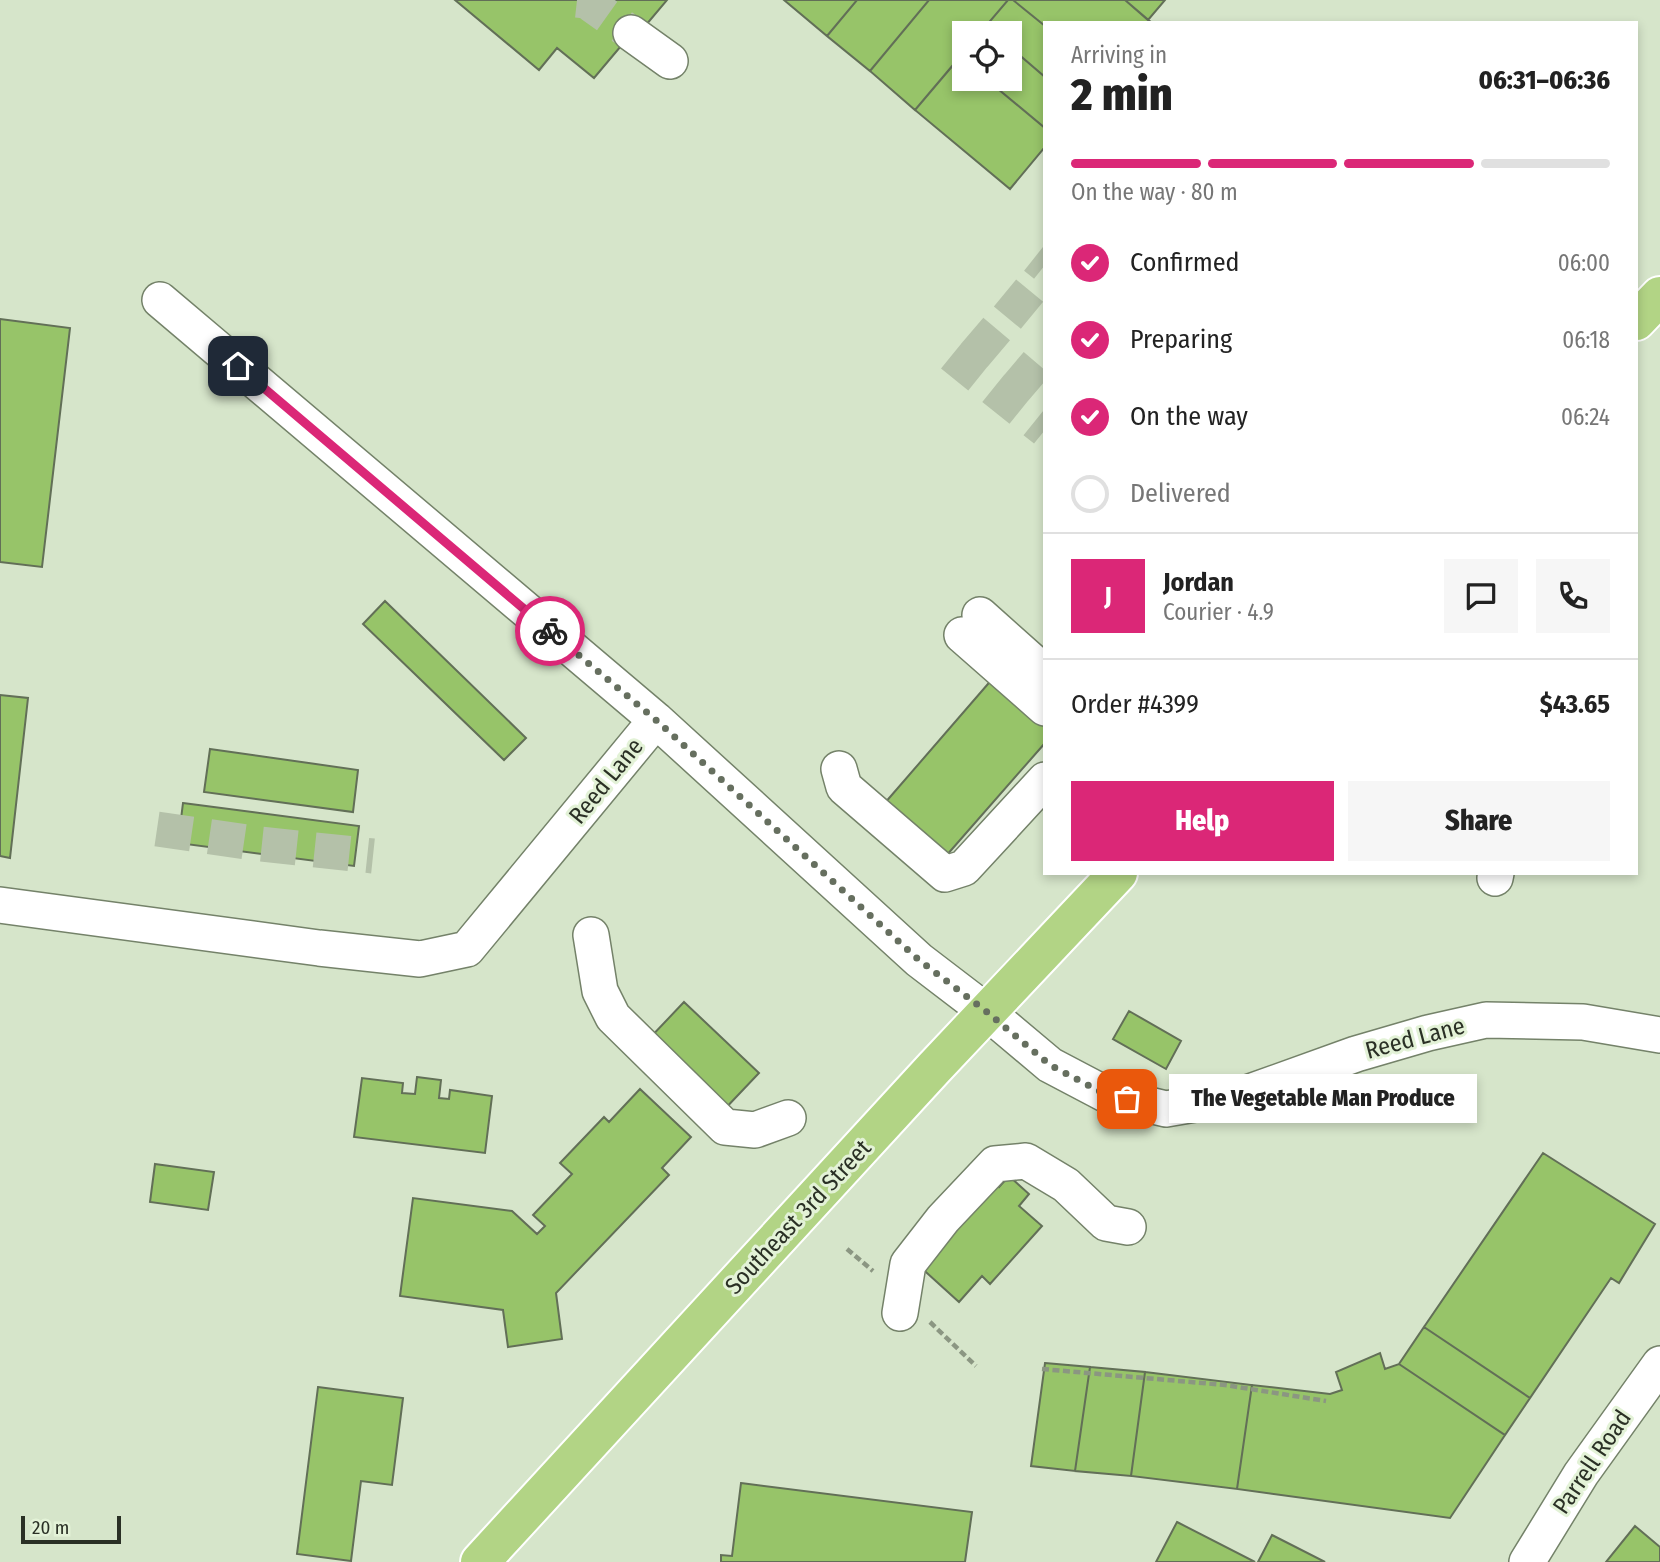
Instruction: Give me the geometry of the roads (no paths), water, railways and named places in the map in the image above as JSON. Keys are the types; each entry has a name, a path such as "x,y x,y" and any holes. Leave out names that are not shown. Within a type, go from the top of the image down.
{"main road":[{"path":"1638,319 1660,296"},
{"name":"Southeast 3rd Street","path":"480,1562 1116,875"}],"street":[{"path":"631,33 670,61"},
{"path":"160,300 656,720"},
{"path":"1043,672 971,625 1043,706"},
{"name":"Reed Lane","path":"0,905 419,959 467,949 656,720 919,960 1050,1065 1107,1095 1166,1109 1236,1097 1356,1054 1486,1020 1583,1022 1660,1035"},
{"path":"839,769 844,787 945,874 964,868 1043,782"},
{"path":"591,935 600,991 613,1017 725,1127 755,1130 788,1118"},
{"path":"913,1315 908,1264 943,1219 995,1164 1026,1161 1066,1185 1106,1223 1128,1227"},
{"name":"Parrell Road","path":"1527,1562 1581,1474 1660,1364"}],"tunnel":[{"path":"577,0 586,1 631,33"},
{"path":"1035,257 1043,263"},
{"path":"1005,293 1043,324"},
{"path":"972,331 1043,391"},
{"path":"952,355 1043,428"},
{"path":"157,829 260,844 373,856"}],"place":[{"name":"The Vegetable Man Produce","path":"1127,1099"}]}
